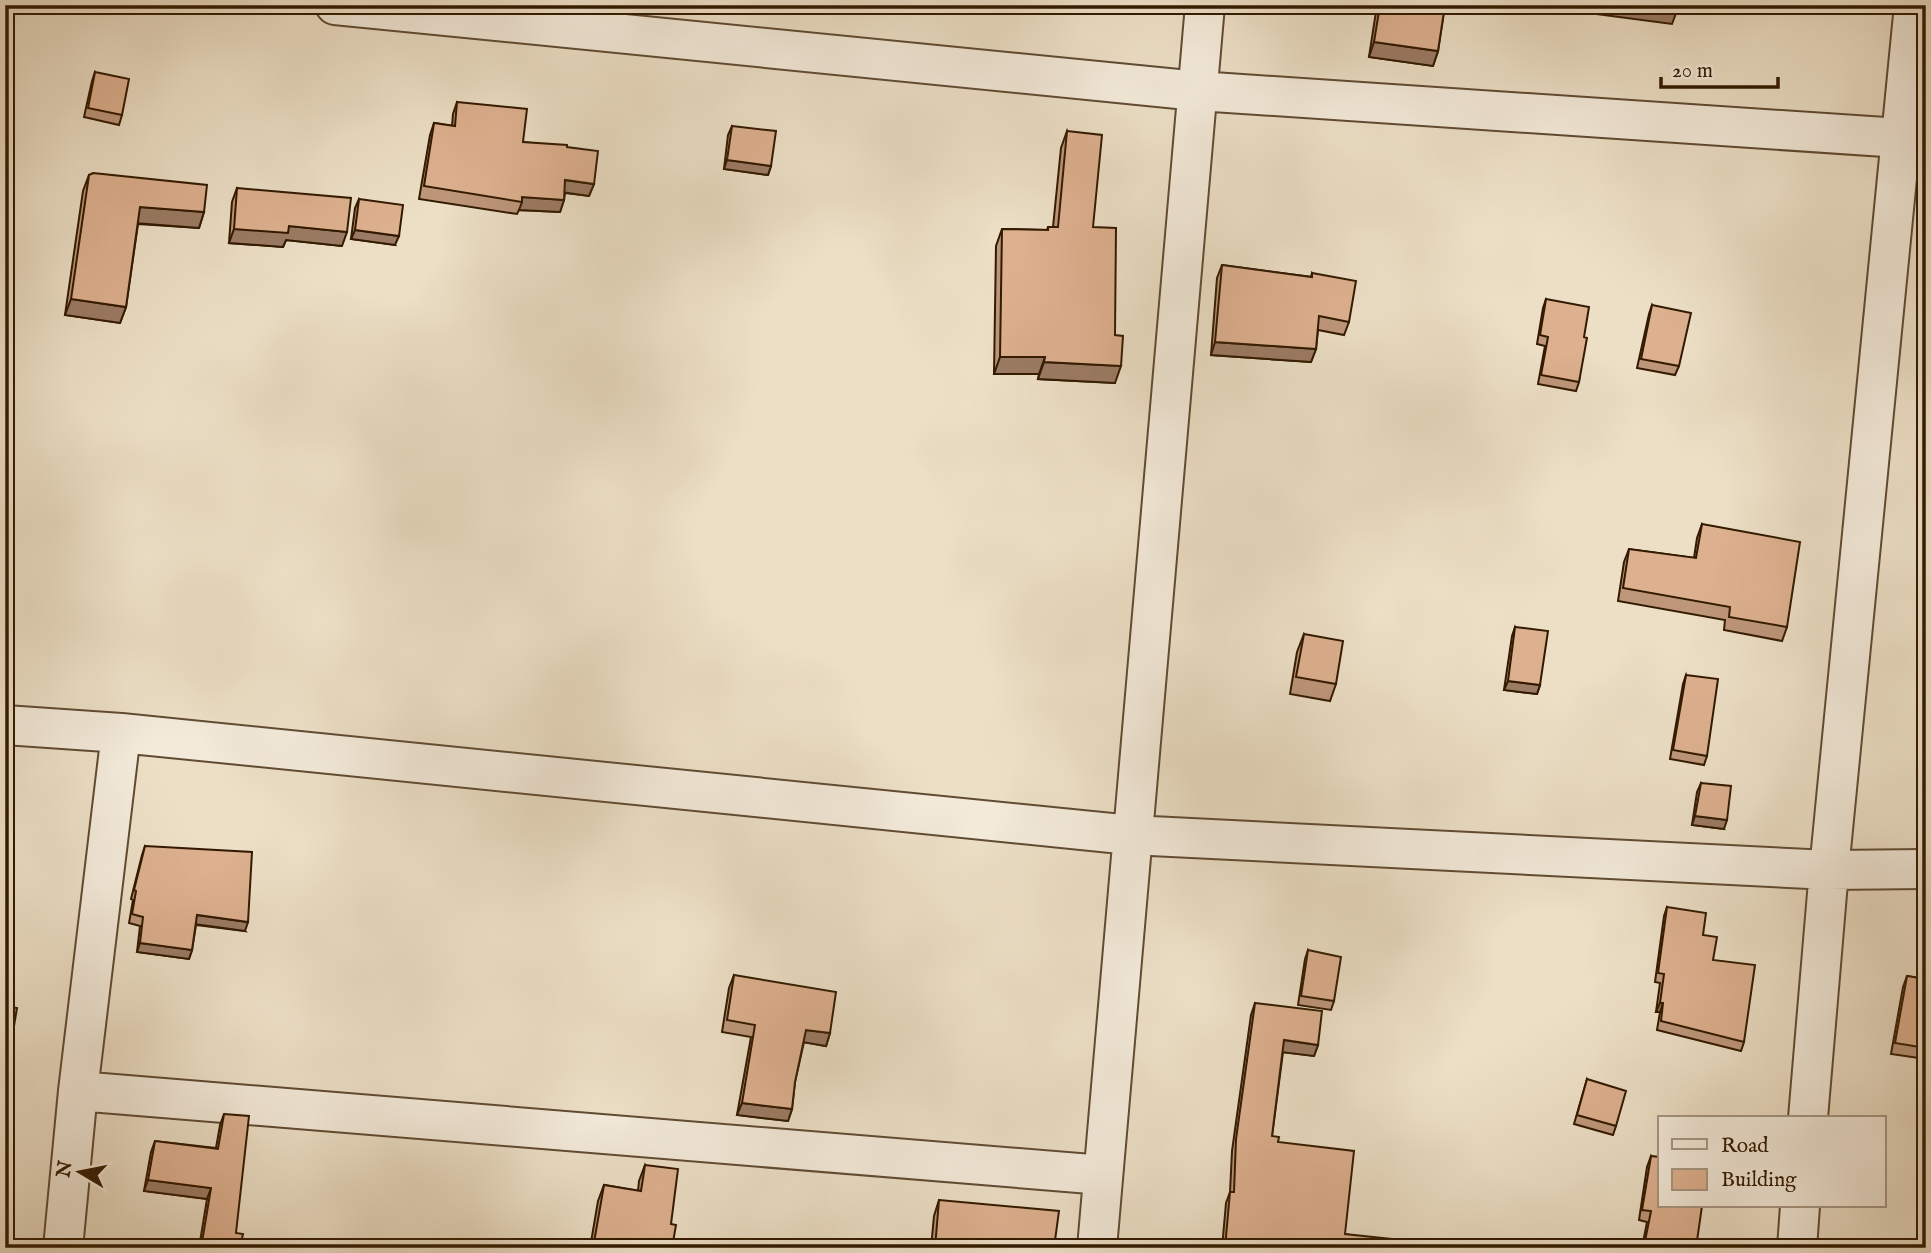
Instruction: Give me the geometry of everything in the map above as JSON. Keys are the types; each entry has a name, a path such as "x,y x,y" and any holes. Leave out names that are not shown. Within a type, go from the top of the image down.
{"street":[{"path":"335,5 1198,91 1900,138"},
{"path":"1097,1248 1205,5"},
{"path":"1808,1116 1829,870 1914,5"},
{"path":"5,725 121,733 1131,835 1829,870 1926,869"},
{"path":"63,1248 78,1091 121,733"},
{"path":"78,1091 1103,1175"},
{"path":"1797,1248 1800,1208"}],"building":[{"path":"1380,5 1445,5 1438,51 1374,42"},
{"path":"1655,5 1679,5 1678,8"},
{"path":"95,72 129,79 122,115 88,108"},
{"path":"457,102 527,109 523,142 567,145 598,151 594,184 565,180 564,200 522,197 522,202 424,186 434,123 455,126"},
{"path":"732,126 776,131 771,166 727,160"},
{"path":"1067,131 1102,135 1093,227 1116,228 1115,335 1123,336 1121,366 1044,362 1045,357 1000,357 1002,229 1048,230 1048,227 1058,227"},
{"path":"93,173 207,185 204,212 140,207 126,307 71,299 89,175"},
{"path":"237,188 351,198 347,232 289,226 288,233 234,229"},
{"path":"359,199 403,205 399,236 355,230"},
{"path":"1222,265 1312,277 1312,273 1356,281 1349,322 1319,316 1316,349 1215,342"},
{"path":"1546,299 1589,307 1584,337 1587,338 1579,382 1541,375 1548,337 1540,335"},
{"path":"1652,305 1691,313 1679,366 1641,359"},
{"path":"1702,524 1800,542 1787,627 1729,617 1730,607 1623,588 1629,549 1696,558"},
{"path":"1515,627 1548,631 1540,685 1508,681"},
{"path":"1304,634 1343,641 1336,684 1296,677"},
{"path":"1686,675 1718,679 1707,756 1673,750"},
{"path":"1701,783 1731,786 1727,820 1695,816"},
{"path":"145,846 252,852 248,922 197,915 192,950 140,943 143,917 132,914 134,890"},
{"path":"1667,907 1706,913 1703,935 1717,937 1713,960 1755,965 1744,1042 1661,1021 1663,1003 1660,1003 1664,974 1658,973"},
{"path":"1308,950 1341,957 1334,1001 1301,996"},
{"path":"734,975 836,992 830,1033 806,1030 792,1109 742,1103 755,1025 727,1020"},
{"path":"1907,976 1926,979 1926,1048 1895,1043"},
{"path":"1255,1003 1322,1011 1318,1045 1284,1040 1272,1136 1279,1137 1278,1142 1354,1151 1345,1234 1410,1241 1409,1248 1225,1248 1230,1192 1234,1192 1236,1139"},
{"path":"5,1006 17,1008 12,1038 5,1036"},
{"path":"1587,1079 1626,1091 1616,1126 1577,1115"},
{"path":"224,1114 249,1116 236,1233 243,1234 240,1248 201,1248 211,1188 148,1180 155,1141 218,1149"},
{"path":"1651,1156 1658,1157 1658,1208 1702,1208 1696,1248 1644,1246 1651,1211 1642,1210"},
{"path":"645,1165 678,1169 671,1224 676,1225 672,1248 593,1248 604,1185 641,1191"},
{"path":"939,1200 1059,1211 1054,1248 935,1248"}]}
